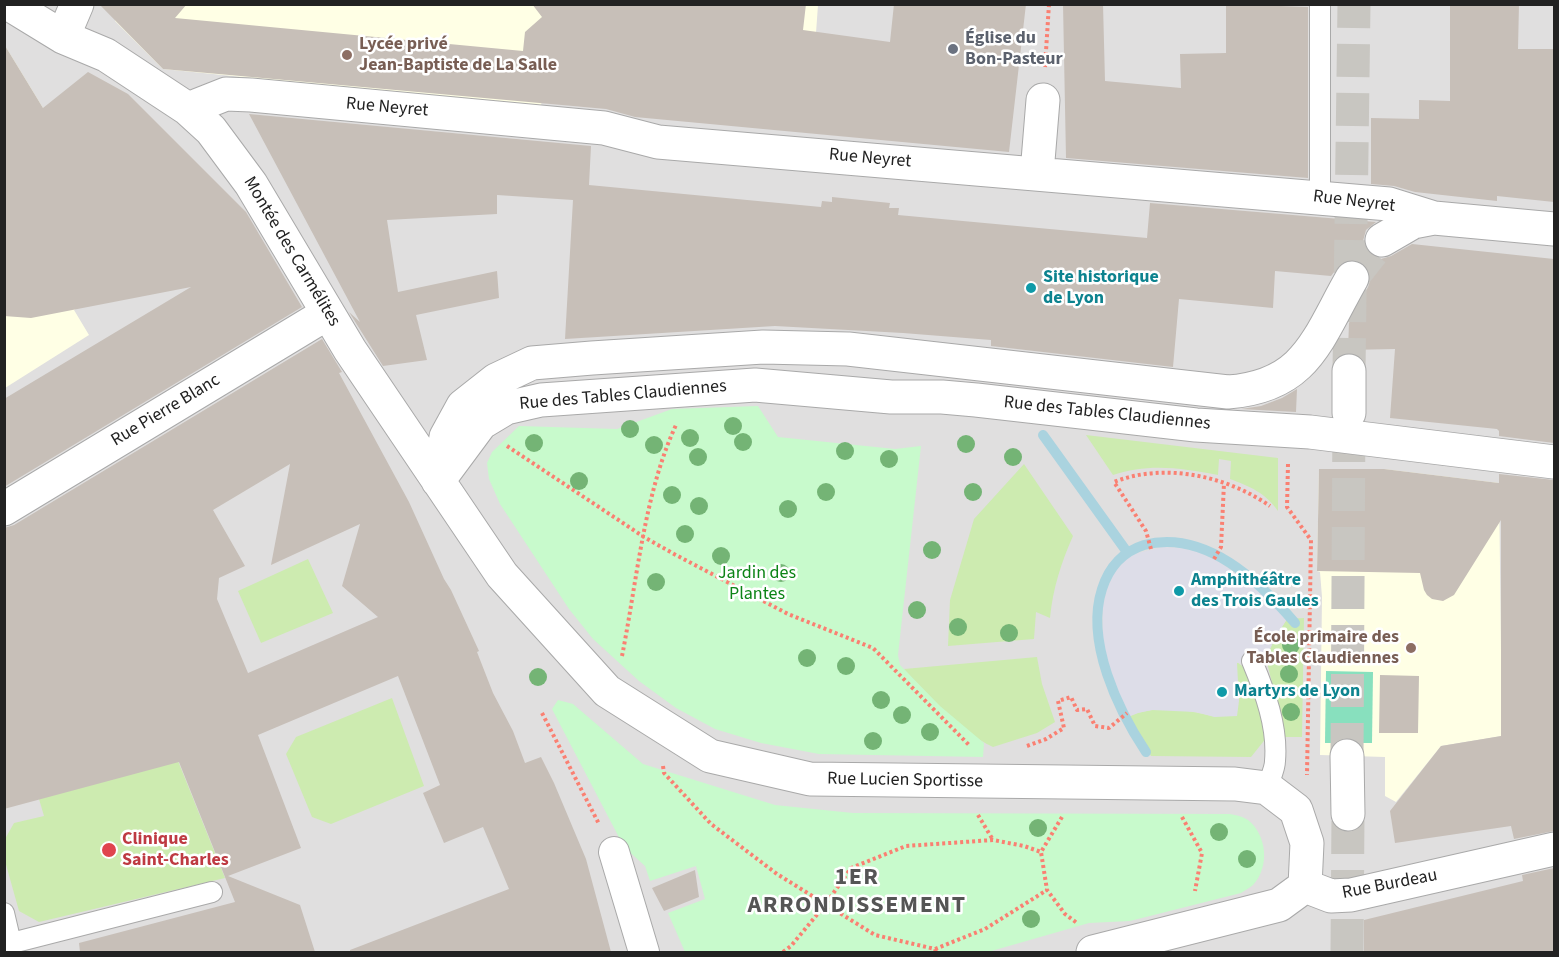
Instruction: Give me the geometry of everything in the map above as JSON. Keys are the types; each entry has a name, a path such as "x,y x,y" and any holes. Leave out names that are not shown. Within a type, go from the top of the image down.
{"street":[{"name":"Montée des Carmélites","path":"9,4 63,37 106,55 188,109 211,130 251,184 350,350 502,575"},
{"path":"63,37 77,4"},
{"path":"1037,173 1044,87"},
{"name":"Rue Neyret","path":"188,109 226,94 251,95 604,128 658,142 1389,204 1434,218 1554,229"},
{"path":"1382,240 1413,222 1434,218"},
{"name":"Rue des Tables Claudiennes","path":"438,482 446,437 463,406 496,380 532,363 763,347 848,349 1228,392 1251,390 1274,382 1291,372 1305,359 1352,278"},
{"name":"Rue Pierre Blanc","path":"4,509 328,313"},
{"path":"1349,371 1349,413"},
{"name":"Rue des Tables Claudiennes","path":"438,482 481,423 506,408 541,400 755,385 891,397 942,397 1196,425 1310,432 1554,462"},
{"name":"Rue Lucien Sportisse","path":"502,575 607,691 710,756 810,779 1234,784 1267,788"},
{"path":"1347,756 1348,814"},
{"path":"1089,940 1279,905 1305,886 1307,843 1296,810 1267,788"},
{"name":"Rue Burdeau","path":"1305,886 1331,896 1352,895 1554,849"},
{"path":"614,852 644,952"}],"lane":[{"path":"1320,4 1320,198"},
{"path":"1252,661 1267,701 1273,737 1275,763 1267,788"},
{"path":"4,913 8,944 212,892"}],"path":[{"path":"1044,87 1049,4"},
{"path":"620,661 652,491 664,453 693,388"},
{"path":"1290,431 1287,507 1311,540 1307,779"},
{"path":"503,443 644,537 788,614 873,648 976,753"},
{"path":"1151,549 1149,536 1114,482 1146,473 1210,479 1257,497 1270,506"},
{"path":"1214,559 1221,547 1224,483"},
{"path":"1020,748 1064,728 1058,701 1064,699 1071,697 1077,710 1088,709 1095,726 1109,728 1127,713"},
{"path":"542,713 614,852"},
{"path":"662,763 664,773 711,824 777,874 875,935 936,951 985,929 1047,890"},
{"path":"1069,810 1063,815 1041,852 1047,890 1089,940"},
{"path":"976,812 993,840"},
{"path":"1180,812 1202,853 1196,890 1190,897"},
{"path":"783,952 791,946 825,905 851,868 906,846 993,840 1041,852"}],"shaded area":[{"name":"Lycée privé Jean-Baptiste de La Salle","path":"116,4 818,5 816,33 548,28 541,107 163,69 115,21"},
{"path":"5,5 1554,5 1554,952 5,952"},
{"path":"4,44 140,267 74,310 89,335 5,388"},
{"name":"École primaire des Tables Claudiennes","path":"1319,469 1384,469 1499,483 1502,736 1441,746 1396,802 1385,796 1385,757 1320,755 1322,597 1320,572 1317,571"},
{"path":"1163,547 1182,548 1201,553 1221,563 1259,590 1287,619 1266,658 1237,663 1239,701 1237,716 1215,717 1196,712 1152,710 1128,717 1116,692 1103,643 1103,605 1107,589 1114,573 1130,555"}],"green space":[{"name":"Jardin des Plantes","path":"758,406 778,437 895,449 921,446 898,655 900,665 940,706 984,743 983,757 819,754 761,743 715,729 676,708 639,681 593,639 569,609 500,504 489,479 487,463 492,452 519,426 617,429 672,409"},
{"path":"1086,435 1278,458 1278,511 1263,495 1230,479 1231,461 1219,459 1218,475 1191,470 1152,468 1113,475"},
{"path":"1024,464 1073,536 1058,576 1050,618 1036,612 1034,639 948,646 950,600 974,519"},
{"path":"308,559 333,613 261,643 238,591"},
{"path":"1304,618 1302,737 1281,737 1277,704 1266,658 1287,619"},
{"path":"1037,657 1042,684 1055,722 1037,733 993,747 957,723 904,669"},
{"path":"1237,662 1249,671 1252,677 1267,737 1251,757 1151,756 1128,717 1160,709 1183,710 1215,717 1237,678"},
{"path":"1326,671 1373,672 1372,743 1325,743"},
{"path":"392,698 424,786 331,824 312,817 286,754 296,737"},
{"path":"558,700 573,704 643,764 775,805 853,813 1230,814 1248,820 1259,834 1264,851 1262,869 1253,885 1241,893 1130,921 1089,923 988,952 685,952 668,913 705,899 696,866 650,881 645,866 624,847 552,709"},
{"path":"178,761 225,878 39,922 19,911 5,861 5,839 14,823 44,816 39,799"}],"building":[{"path":"99,4 187,4 175,18 523,51 525,32 542,17 532,4 806,4 803,30 890,42 894,4 1026,4 1009,152 635,117 606,109 163,69"},
{"path":"1063,4 1103,4 1105,81 1181,88 1180,54 1226,53 1226,4 1308,7 1308,178 1066,158"},
{"path":"1450,4 1519,4 1518,49 1554,49 1554,202 1497,196 1497,201 1415,192 1394,186 1371,184 1371,118 1419,119 1419,100 1450,101"},
{"path":"4,44 43,108 88,72 128,94 246,212 302,307 4,487 4,399 191,287 31,318 4,316"},
{"path":"249,114 591,146 589,185 821,207 822,201 832,202 832,197 890,203 889,208 899,208 898,215 1147,238 1150,203 1376,222 1366,230 1363,241 1366,250 1381,259 1412,244 1554,259 1554,443 1499,436 1497,429 1390,418 1395,349 1348,350 1349,323 1371,278 1368,268 1352,259 1342,262 1331,276 1275,271 1273,308 1179,299 1173,367 991,346 991,340 775,326 565,339 573,200 497,195 497,214 387,220 398,292 497,271 499,298 416,315 427,360 383,366 349,312 360,322"},
{"path":"322,339 342,372 339,373 409,502 479,651 477,652 493,693 513,731 525,763 541,757 554,783 586,859 611,952 350,952 350,950 509,889 483,827 444,843 423,793 440,785 398,676 258,735 301,848 228,876 300,905 315,952 80,952 79,943 235,902 179,762 4,809 4,528 14,525","holes":["290,464 271,565 360,524 342,586 378,617 248,673 217,599 219,578 245,566 213,510"]},
{"path":"1297,389 1296,412 1241,409 1261,406"},
{"path":"1319,469 1384,469 1499,483 1499,474 1554,480 1554,831 1514,839 1511,826 1395,843 1390,811 1441,746 1501,736 1501,520 1454,595 1443,601 1432,599 1427,595 1420,573 1317,571"},
{"path":"1380,675 1419,676 1418,733 1379,733"},
{"path":"1554,868 1554,952 1364,952 1364,920 1523,881 1522,875"},
{"path":"695,870 699,897 664,911 652,888"}],"waterway":[{"path":"1043,435 1127,552"},
{"path":"1146,752 1115,696 1101,652 1098,609 1102,589 1117,561 1136,548 1167,542 1188,545 1209,552 1229,562 1247,576 1265,591 1295,623"}],"tunnel":[{"path":"1349,371 1354,4"},
{"path":"1352,278 1382,240"},
{"path":"1347,756 1349,413"},
{"path":"1347,952 1348,814"}],"place":[{"name":"Église du Bon-Pasteur","path":"953,49"},
{"name":"Lycée privé Jean-Baptiste de La Salle","path":"347,55"},
{"name":"Site historique de Lyon","path":"1031,288"},
{"name":"Amphithéâtre des Trois Gaules","path":"1179,591"},
{"name":"École primaire des Tables Claudiennes","path":"1411,648"},
{"name":"Martyrs de Lyon","path":"1222,692"},
{"name":"Clinique Saint-Charles","path":"109,850"}],"district":[{"name":"1ER ARRONDISSEMENT","path":"857,893"}]}
